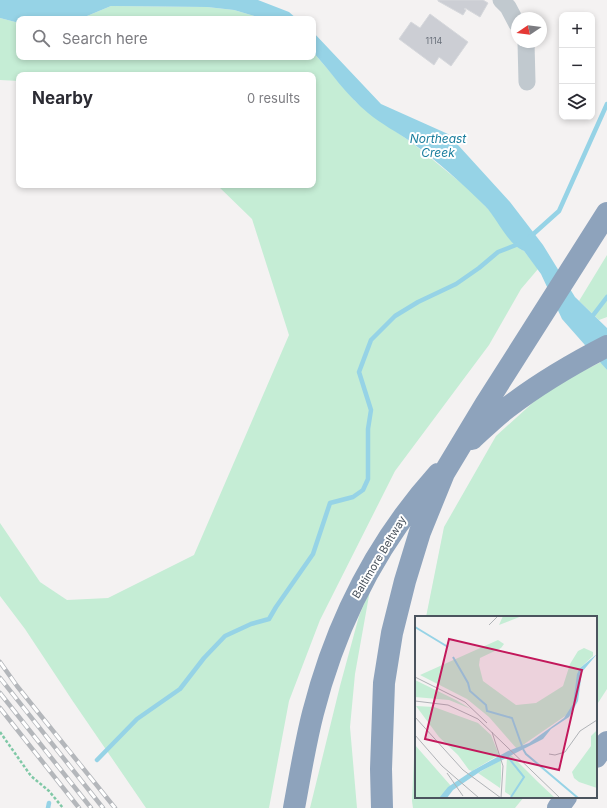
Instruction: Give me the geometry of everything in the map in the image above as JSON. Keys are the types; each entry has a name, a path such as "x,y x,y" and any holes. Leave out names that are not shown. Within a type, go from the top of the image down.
{"highway":[{"path":"382,808 381,769 384,683 392,633 405,581 420,532 444,473 485,405 607,213"},
{"name":"Baltimore Beltway","path":"294,805 313,713 336,639 352,601 392,532 420,494 461,448 505,409 545,381 607,346"},
{"path":"597,756 607,742"},
{"path":"558,808 565,798"}],"lane":[{"path":"501,0 511,13"},
{"path":"526,48 527,82"}],"path":[{"path":"0,732 31,776 49,791 63,808"}],"green space":[{"path":"111,6 207,7 234,10 254,16 87,16"},
{"path":"0,18 16,22 16,60 316,60 316,56 355,101 369,113 411,142 471,191 489,210 538,269 521,289 489,345 395,471 320,620 289,701 269,808 146,808 25,629 0,596 0,523 40,582 67,600 108,598 194,555 289,335 252,219 220,188 316,188 316,72 16,72 16,81 0,80"},
{"path":"607,255 607,317 599,320 579,301"},
{"path":"601,362 607,370 607,689 597,704 597,616 426,616 444,527 496,436 549,388"},
{"path":"370,590 355,674 350,727 357,808 310,808 359,616"},
{"path":"415,735 415,798 523,798 515,808 413,808"}],"water":[{"path":"0,0 258,0 289,12 294,16 254,16 234,10 207,7 111,6 87,16 16,16 16,22 0,18"},
{"name":"Northeast Creek","path":"316,35 381,104 448,134 510,202 543,245 575,297 607,328 607,370 562,319 541,274 524,251 518,248 508,237 485,206 440,165 411,142 373,117 339,84 316,56"}],"building":[{"path":"438,0 483,0 488,3 480,17 465,8 464,9 466,10 463,15"},
{"path":"430,14 468,42 451,66 439,57 434,65 399,39 411,22 420,28"}],"waterway":[{"path":"530,237 559,211 607,104"},
{"path":"97,760 137,719 180,689 204,658 225,636 251,624 269,619 313,554 330,503 353,497 363,490 368,479 368,429 371,410 359,372 371,340 395,316 418,302 456,284 479,268 498,252 521,243"},
{"path":"591,318 607,297"},
{"path":"48,808 49,803"}],"railway":[{"path":"0,662 17,686 115,808"},
{"path":"0,678 103,808"},
{"path":"0,693 91,808"},
{"path":"0,708 79,808"}]}
